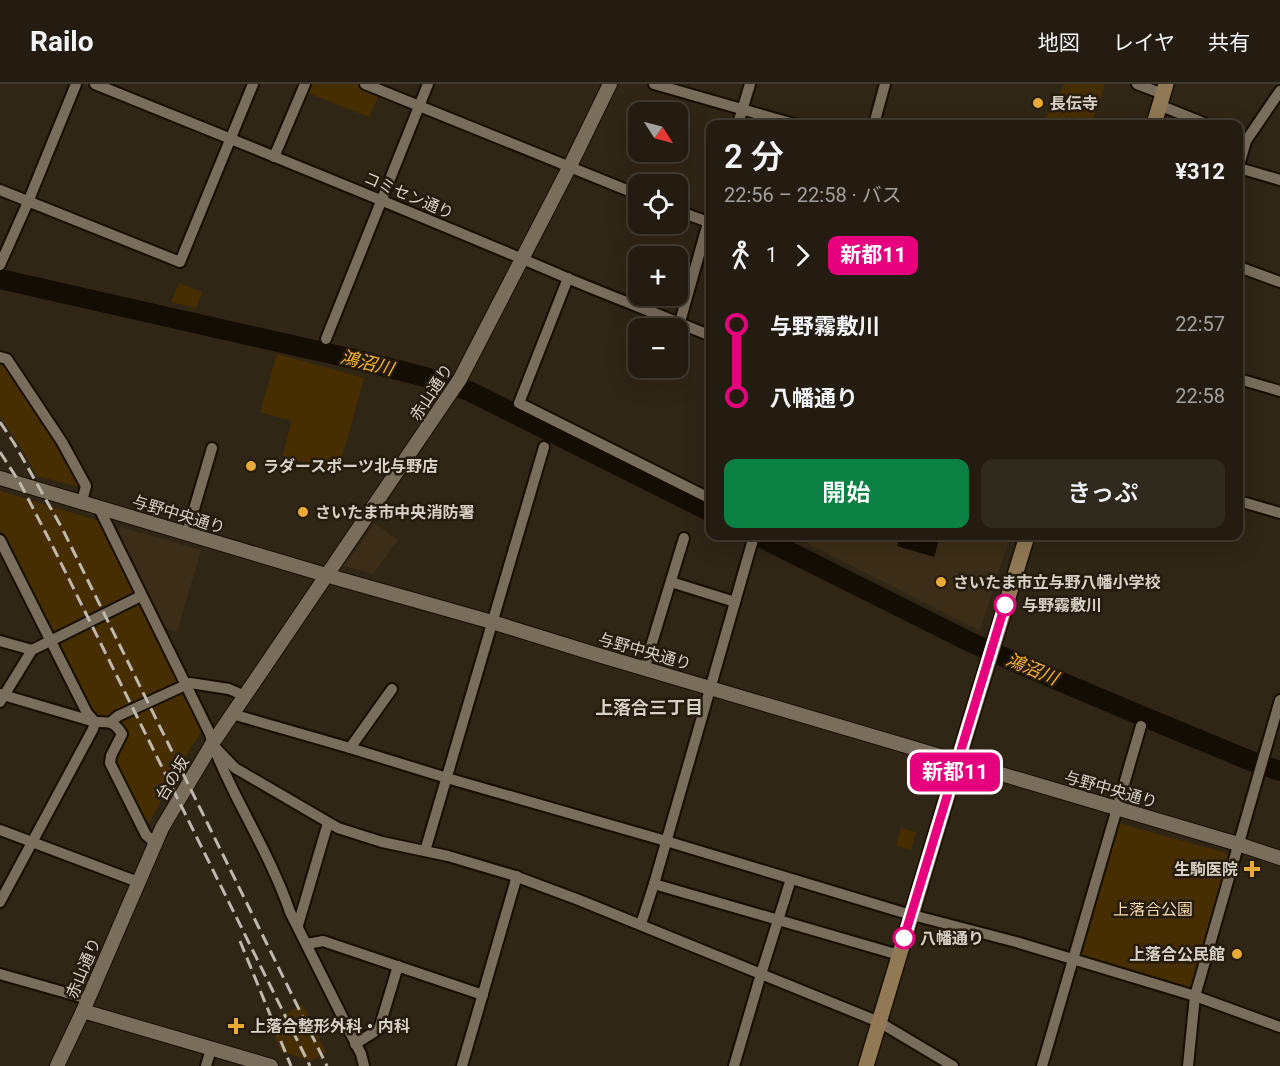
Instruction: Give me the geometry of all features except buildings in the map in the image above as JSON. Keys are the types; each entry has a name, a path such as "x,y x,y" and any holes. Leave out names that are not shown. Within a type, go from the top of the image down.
{"main road":[{"path":"1155,120 1163,94"},
{"path":"866,1066 1026,540"}],"street":[{"path":"0,265 76,84"},
{"name":"コミセン通り","path":"95,84 670,318"},
{"path":"0,190 180,262 253,84"},
{"path":"274,157 304,84"},
{"path":"365,84 628,190"},
{"path":"326,339 428,84"},
{"name":"赤山通り","path":"244,696 460,379 610,84"},
{"path":"654,84 780,120"},
{"path":"739,120 750,84"},
{"path":"1137,84 1163,94 1200,120"},
{"path":"875,120 882,85"},
{"path":"1243,138 1280,90"},
{"path":"1243,168 1280,180"},
{"path":"688,214 706,218"},
{"path":"681,318 706,233"},
{"path":"1243,268 1280,282"},
{"path":"568,278 519,403 706,496"},
{"name":"コミセン通り","path":"688,326 706,334"},
{"path":"0,357 7,359 62,442 86,486 82,501"},
{"path":"1243,380 1280,391"},
{"path":"425,850 544,447"},
{"path":"187,533 212,448"},
{"name":"与野中央通り","path":"0,478 492,622 539,638 1280,858"},
{"path":"1243,502 1280,513"},
{"path":"98,506 210,734 212,744 229,781 283,890 290,912 361,1054 364,1066"},
{"path":"644,669 684,538"},
{"path":"0,540 87,713 95,722"},
{"path":"641,924 753,541"},
{"path":"671,582 735,602"},
{"path":"141,596 32,650 1,697 95,722 111,722 117,726 122,734 110,763 146,835 155,843"},
{"path":"0,641 32,650"},
{"path":"111,722 121,715 190,683 229,689 244,696"},
{"path":"350,748 392,689"},
{"name":"台の坂","path":"138,882 162,828 212,744 244,696"},
{"path":"1188,1066 1195,996 1280,700"},
{"path":"232,714 911,915 1073,959 1195,996 1280,1027"},
{"path":"0,902 95,722"},
{"path":"1042,1066 1141,726"},
{"path":"212,744 235,768 338,828 382,842 425,850 517,876 641,924 709,954 879,1022 953,1066"},
{"path":"298,925 328,823"},
{"path":"0,830 138,882"},
{"path":"462,1066 517,876"},
{"path":"734,1066 791,879"},
{"name":"赤山通り","path":"57,1066 138,882"},
{"path":"654,884 899,955"},
{"path":"307,944 323,940 483,995"},
{"path":"355,1044 379,1029 398,966"},
{"path":"0,974 211,1048 271,1066"},
{"path":"206,1066 211,1048"}],"shaded area":[{"path":"375,523 398,540 373,574 344,566"},
{"path":"121,527 201,550 177,632 162,627 116,533"},
{"name":"さいたま市立与野八幡小学校","path":"801,540 1009,540 980,631"},
{"path":"899,540 939,540 934,557 897,546"}],"green space":[{"path":"308,84 358,84 380,93 369,117 308,93 306,88"},
{"path":"1064,84 1105,84 1092,120 1045,120"},
{"path":"179,283 202,292 196,308 171,302"},
{"path":"277,354 364,378 338,472 282,456 292,421 260,412"},
{"path":"0,360 4,361 36,405 82,488 37,476 0,417"},
{"path":"0,491 99,521 202,731 186,755 146,828 116,767 115,757 127,732 94,715 61,648 58,636 50,628 0,529"},
{"name":"上落合公園","path":"1118,823 1230,854 1191,988 1078,957"},
{"path":"901,828 916,832 911,850 896,846"},
{"path":"303,1005 326,1052 311,1061 281,1051 268,1022"}],"waterway":[{"name":"鴻沼川","path":"0,279 367,362 469,391 706,510"},
{"name":"鴻沼川","path":"766,540 970,642 1142,716 1280,771"}],"railway":[{"path":"0,422 63,530 327,1066"},
{"path":"0,452 20,483 54,549 310,1066"},
{"path":"240,941 291,1066"}],"bus line":[{"name":"新都11","path":"904,938 1005,605"}],"place":[{"name":"長伝寺","path":"1038,103"},
{"name":"ラダースポーツ北与野店","path":"251,466"},
{"name":"さいたま市中央消防署","path":"303,512"},
{"name":"さいたま市立与野八幡小学校","path":"941,582"},
{"name":"与野霧敷川","path":"1005,605"},
{"name":"生駒医院","path":"1252,869"},
{"name":"八幡通り","path":"904,938"},
{"name":"上落合公民館","path":"1237,954"},
{"name":"上落合整形外科・内科","path":"236,1026"}],"district":[{"name":"上落合三丁目","path":"649,708"}]}
